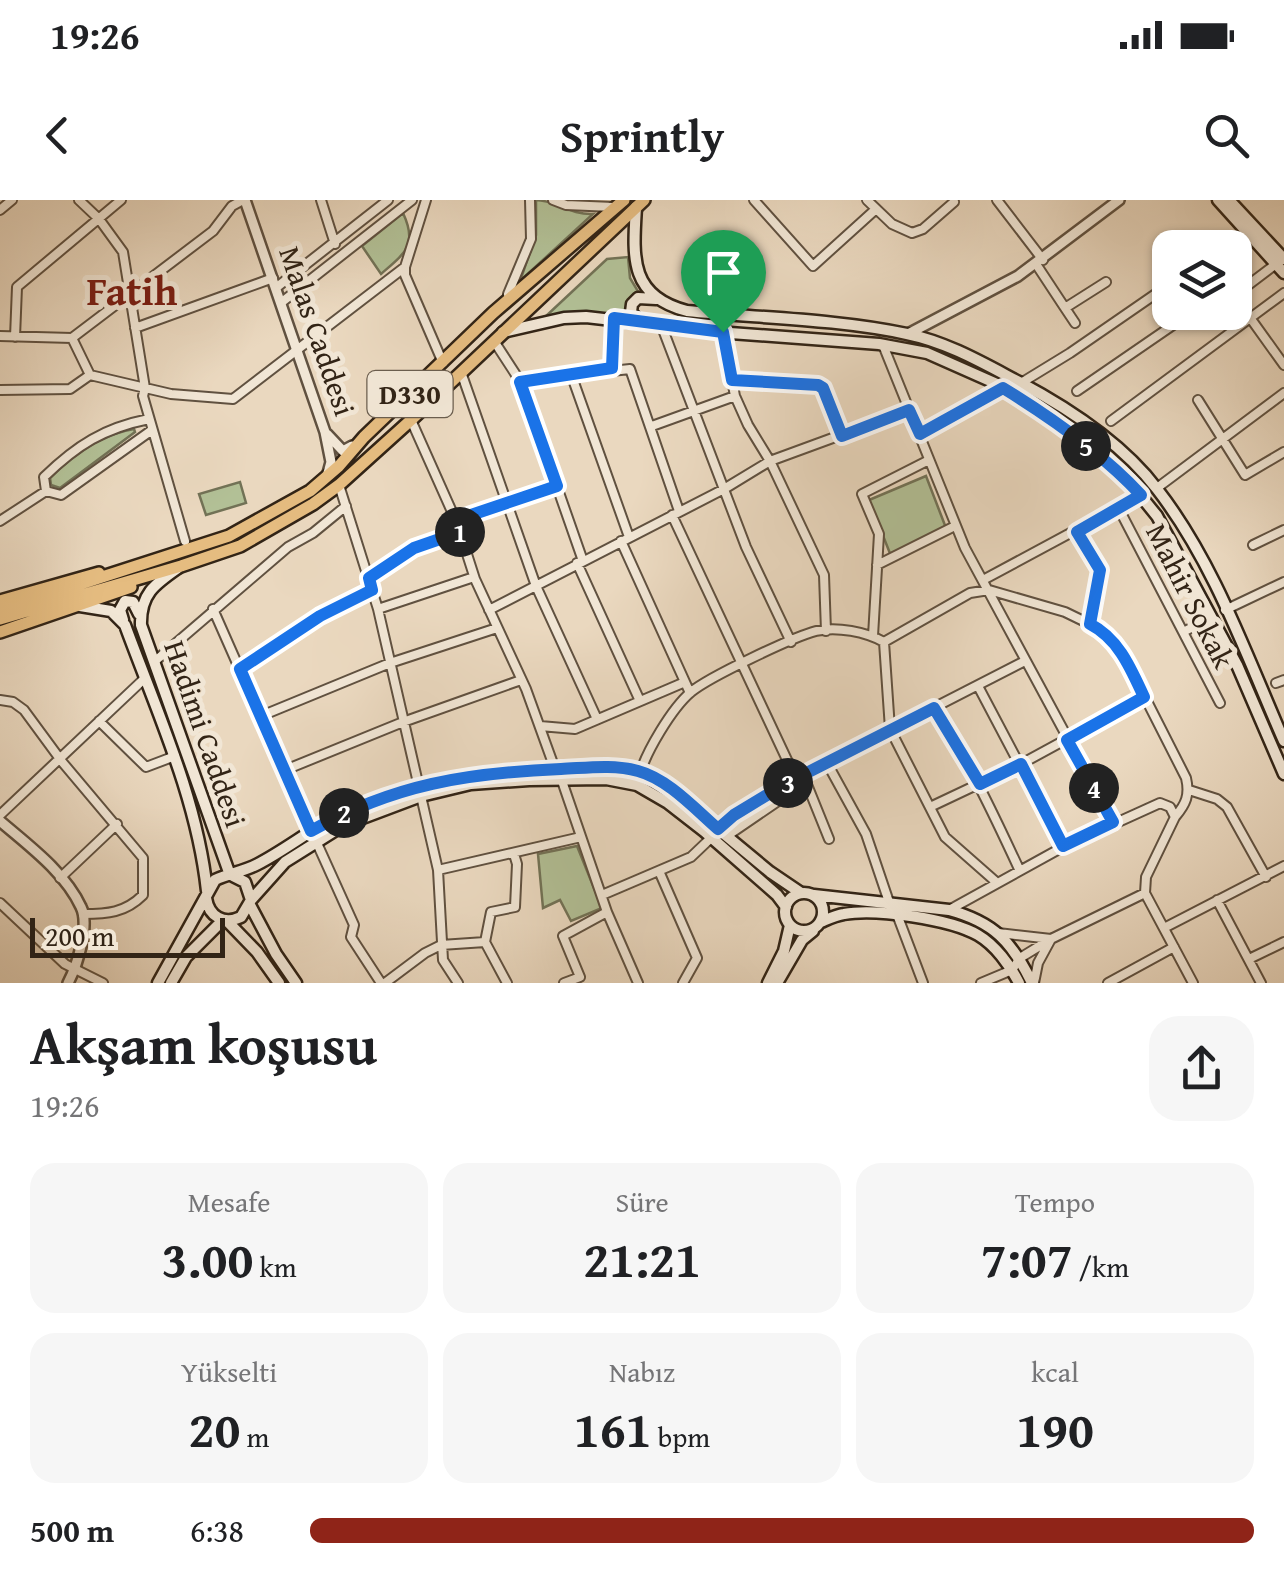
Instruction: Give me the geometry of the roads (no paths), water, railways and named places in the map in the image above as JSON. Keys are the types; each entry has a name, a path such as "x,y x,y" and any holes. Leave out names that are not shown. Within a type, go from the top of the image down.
{"highway":[{"name":"D330","path":"179,561 249,527 325,479 364,436 493,314 631,203"},
{"name":"D330","path":"0,619 81,596 179,561 240,546 313,504 411,420 631,203"},
{"path":"0,632 81,596 179,561"},
{"path":"0,601 130,564 179,561"},
{"name":"D330","path":"0,610 81,596"}],"main road":[{"path":"1218,200 1281,266"},
{"path":"1235,202 1281,266"},
{"path":"631,203 635,262 642,280 657,299"},
{"path":"643,324 631,312 638,298 657,299 687,311 908,334 968,355 1047,396 1121,451 1157,488 1187,535 1225,610 1284,741"},
{"path":"498,337 564,318 614,318 662,327 883,344 927,354 1003,388 1092,450 1141,495 1172,540 1237,665 1284,774"},
{"name":"Hadimi Caddesi","path":"179,561 148,591 140,620 231,876"},
{"name":"Hadimi Caddesi","path":"81,596 111,610 126,625 175,756 202,847 206,894"},
{"path":"126,625 120,610 124,601 134,604 140,620"},
{"path":"158,983 215,880 420,790 495,772 614,767 640,771 660,781 719,834 786,907 790,925 784,951 768,983"},
{"path":"420,790 606,779 637,785 719,834 801,893 968,915 1015,949 1033,983"},
{"path":"171,983 186,958 225,920 241,916 285,862 314,836"},
{"path":"231,876 245,882 250,902 276,954 296,983"},
{"path":"786,907 791,898 801,893"},
{"path":"206,894 212,914 225,920 257,952 279,983"},
{"path":"777,983 802,940 819,924 824,910 814,895"},
{"path":"790,925 806,932 843,914 870,912 951,926 976,934 1012,970 1019,983"}],"street":[{"path":"0,210 12,200"},
{"path":"78,200 123,252 145,388 143,396 184,541"},
{"path":"15,337 17,287 121,200"},
{"path":"0,336 72,338 213,231 232,206 244,200"},
{"name":"Malas Caddesi","path":"244,200 325,432 331,462 325,479"},
{"path":"321,200 335,244"},
{"path":"368,200 373,212"},
{"path":"135,328 275,282 335,244 388,200"},
{"path":"282,302 412,200"},
{"path":"426,200 405,275 444,362"},
{"path":"493,314 512,289 531,240 530,200"},
{"path":"552,200 566,205 631,203"},
{"path":"754,200 813,266 876,210"},
{"path":"867,200 898,228 917,232 954,201"},
{"path":"997,200 1075,323"},
{"path":"908,334 1039,262 1119,200"},
{"path":"1252,284 1281,266"},
{"path":"0,390 70,389 90,376 171,394 233,399 405,267"},
{"path":"1066,308 1106,282"},
{"path":"1252,318 1284,293"},
{"path":"1021,383 1152,296"},
{"path":"612,368 614,318"},
{"path":"1252,320 1280,351 1284,364"},
{"path":"662,327 746,546 791,642"},
{"path":"1077,391 1166,330"},
{"path":"1111,421 1236,330"},
{"path":"723,332 735,396 824,574 826,630"},
{"path":"498,337 520,382 580,562 640,701"},
{"path":"72,338 90,376"},
{"path":"883,344 955,526 1113,822"},
{"path":"520,382 630,368 652,426 676,513 796,779 806,782"},
{"path":"461,372 536,586 597,719"},
{"path":"571,374 625,539 690,692"},
{"path":"732,380 818,385 823,388 842,436"},
{"path":"920,434 1003,388"},
{"path":"1157,488 1284,394"},
{"path":"652,426 735,396"},
{"path":"1198,400 1245,476 1284,452"},
{"path":"489,610 724,490 770,461 909,410"},
{"path":"46,491 44,477 68,454 114,426 149,419"},
{"path":"411,420 456,520 474,577 521,680 555,770"},
{"path":"0,522 46,491 61,495 152,430"},
{"path":"325,432 343,451 364,436"},
{"path":"873,636 878,534 862,494 929,460"},
{"path":"339,485 378,609 438,870 443,960 458,983"},
{"path":"456,520 557,486"},
{"path":"983,580 1141,495"},
{"path":"154,662 288,547 314,533 346,506"},
{"name":"Mahir Sokak","path":"1119,510 1220,703"},
{"path":"878,565 955,526"},
{"path":"1253,545 1284,530"},
{"path":"369,578 414,548 460,532"},
{"path":"1077,532 1100,570 1090,624"},
{"path":"378,609 474,577"},
{"path":"1225,610 1284,582"},
{"path":"240,669 320,616 372,590"},
{"path":"884,642 970,593 989,590 1065,612 1104,631 1124,656 1189,790 1185,806 1146,877 1145,893 1193,983"},
{"path":"213,610 354,924 351,937 383,983 442,945 486,942"},
{"path":"1185,631 1211,618"},
{"path":"261,716 390,662 497,628"},
{"path":"637,785 657,737 690,692 741,664 826,630 873,636 884,642"},
{"path":"884,642 890,730 945,837 995,882"},
{"path":"719,834 734,815 796,779 1025,660"},
{"path":"68,983 76,968 83,914 60,878 0,818 144,678"},
{"path":"285,770 521,680"},
{"path":"540,726 575,729 685,682"},
{"path":"978,686 1063,846"},
{"path":"930,807 1021,764 1144,697"},
{"path":"0,700 13,702 24,710 143,858 143,895 131,907 107,914 83,914"},
{"path":"934,708 980,784 983,799 1019,869"},
{"path":"99,721 146,767 175,756"},
{"path":"826,763 866,834 889,902"},
{"path":"562,781 608,912 638,983"},
{"path":"602,895 690,857 719,834 806,782"},
{"path":"806,782 829,839"},
{"path":"1189,790 1217,799 1227,808 1266,876"},
{"path":"949,910 1019,869 1113,822 1160,803 1176,817"},
{"path":"60,878 117,824"},
{"path":"438,870 581,837"},
{"path":"508,983 486,942 492,912 515,908 514,854"},
{"path":"1164,928 1284,866"},
{"path":"659,871 697,958 682,983"},
{"path":"981,983 1012,970 1020,958 1051,939 1145,893"},
{"path":"1217,900 1262,983"},
{"path":"0,903 65,964 104,983"},
{"path":"564,983 580,977 563,936 608,912"},
{"path":"898,917 923,983"},
{"path":"998,933 1051,939"},
{"path":"1033,983 1051,939"},
{"path":"1248,959 1284,942"},
{"path":"1108,983 1174,947"},
{"path":"1133,970 1139,983"}],"district":[{"name":"Fatih","path":"132,291"}]}
